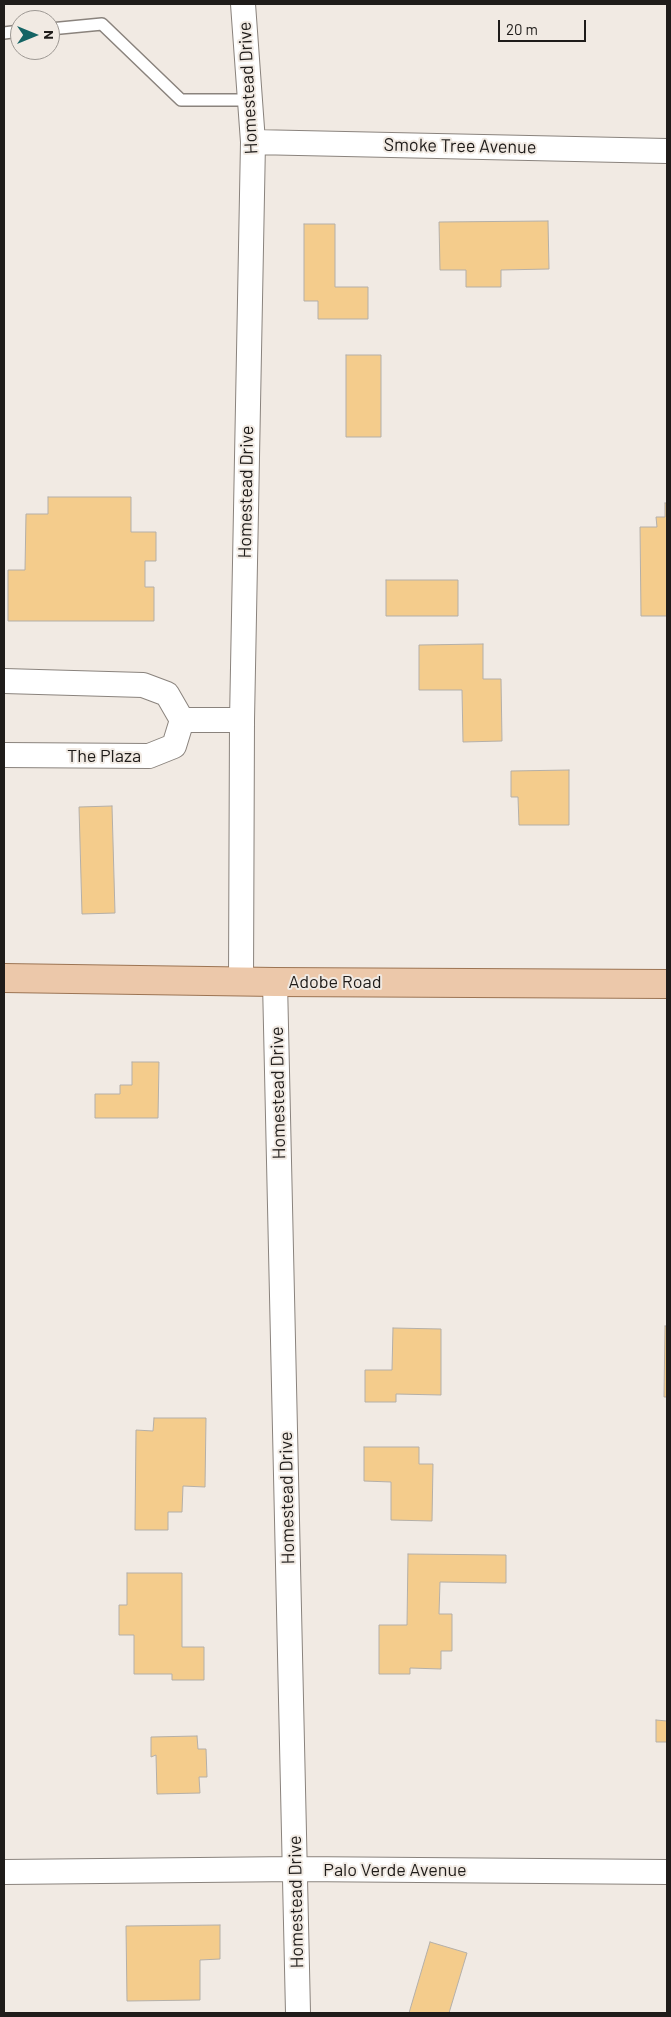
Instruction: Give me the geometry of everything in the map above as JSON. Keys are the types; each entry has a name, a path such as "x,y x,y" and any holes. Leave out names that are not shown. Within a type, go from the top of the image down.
{"main road":[{"name":"Adobe Road","path":"4,978 241,982 667,984"}],"street":[{"name":"Homestead Drive","path":"241,982 242,720 253,142 243,4"},
{"name":"Smoke Tree Avenue","path":"253,142 667,151"},
{"path":"4,681 143,685 167,694 182,720 242,720"},
{"name":"The Plaza","path":"4,755 149,756 174,746 182,720"},
{"name":"Homestead Drive","path":"275,982 298,2013"},
{"name":"Palo Verde Avenue","path":"4,1872 296,1869 667,1872"}],"lane":[{"path":"60,28 102,24 181,100 250,100"}],"building":[{"path":"548,221 549,269 501,270 501,287 466,287 466,270 440,270 439,222"},
{"path":"304,224 335,224 335,287 368,287 368,319 318,319 318,301 304,301"},
{"path":"346,355 381,355 381,437 346,437"},
{"path":"48,497 131,497 131,532 156,532 156,561 145,561 145,587 154,587 154,621 8,621 8,570 25,570 26,514 48,514"},
{"path":"665,503 667,503 667,616 641,616 640,527 657,527 656,517 665,517"},
{"path":"386,580 458,580 458,616 386,616"},
{"path":"483,644 483,679 501,679 502,741 463,742 462,690 419,690 419,645"},
{"path":"569,770 569,825 519,825 518,797 511,797 511,771"},
{"path":"112,806 115,913 82,914 79,807"},
{"path":"132,1062 159,1062 158,1118 95,1118 95,1094 120,1094 120,1085 132,1085"},
{"path":"665,1326 667,1326 667,1397 664,1397"},
{"path":"393,1328 441,1329 441,1395 396,1394 396,1402 365,1402 365,1370 392,1370"},
{"path":"154,1418 206,1418 205,1487 183,1486 182,1512 168,1512 168,1530 135,1530 136,1430 153,1431"},
{"path":"364,1447 419,1447 419,1464 433,1464 432,1521 391,1520 391,1482 364,1481"},
{"path":"408,1554 506,1555 506,1583 440,1582 439,1614 452,1614 452,1651 441,1651 441,1669 410,1668 410,1674 379,1674 379,1625 407,1625"},
{"path":"127,1573 182,1573 182,1647 204,1647 204,1680 172,1680 172,1674 134,1674 134,1635 119,1635 119,1605 127,1605"},
{"path":"656,1720 667,1721 667,1742 656,1742"},
{"path":"197,1736 198,1749 206,1749 207,1777 199,1777 200,1793 157,1794 156,1755 151,1757 151,1737"},
{"path":"220,1925 220,1959 200,1960 200,2000 127,2001 126,1926"},
{"path":"430,1942 467,1953 449,2013 409,2013"}]}
